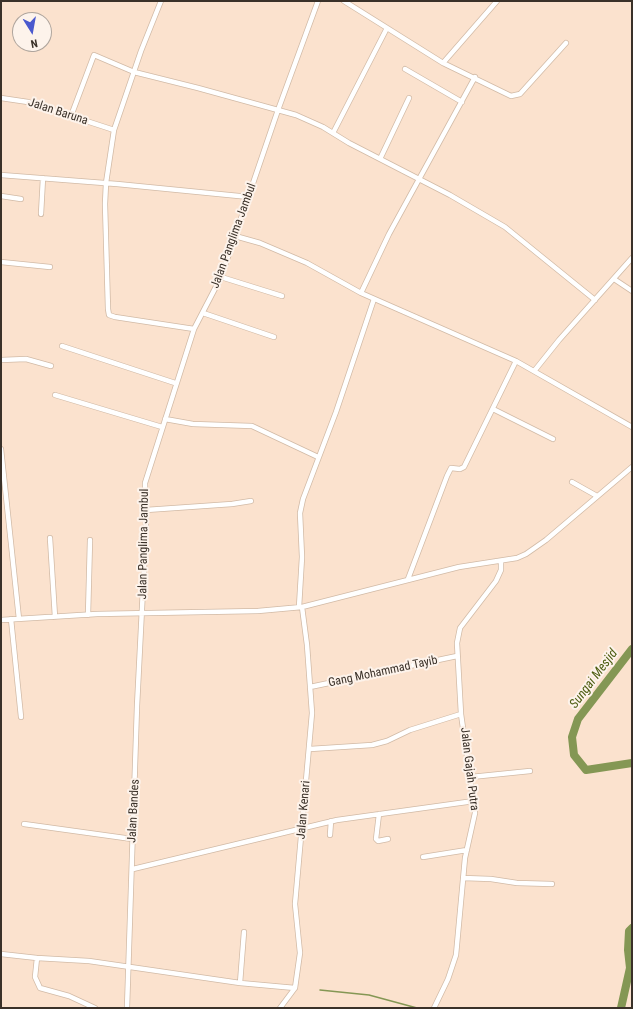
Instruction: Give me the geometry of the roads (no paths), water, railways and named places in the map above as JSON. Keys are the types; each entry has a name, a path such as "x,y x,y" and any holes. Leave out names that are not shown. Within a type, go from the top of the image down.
{"street":[{"path":"161,1 114,130 106,183 104,233 108,309 109,314 115,317 194,329"},
{"name":"Jalan Panglima Jambul","path":"142,614 146,510 145,483 194,329 221,277 278,110 318,1"},
{"path":"344,1 443,63 475,77 502,92 516,96 566,43"},
{"path":"443,63 497,1"},
{"path":"333,133 387,28"},
{"path":"71,116 94,55 134,72 198,88 304,118 450,195 505,227 596,300"},
{"path":"405,69 462,102"},
{"path":"361,293 419,180 475,77"},
{"name":"Jalan Baruna","path":"1,98 20,100 114,130"},
{"path":"380,159 409,98"},
{"path":"1,175 106,183 248,197"},
{"path":"41,214 43,178"},
{"path":"1,196 21,199"},
{"path":"235,236 260,244 307,263 361,293 535,370 580,398 632,427"},
{"path":"535,370 632,258"},
{"path":"1,262 50,267"},
{"path":"221,277 282,296"},
{"path":"614,279 632,291"},
{"name":"Jalan Kenari","path":"280,1008 295,988 300,953 295,904 312,713 308,645 300,607 302,557 300,513 305,493 336,412 374,299"},
{"path":"202,313 274,337"},
{"path":"62,346 176,383"},
{"path":"1,360 26,359 51,366"},
{"path":"408,579 448,472 451,468 460,469 464,467 516,361"},
{"path":"56,395 162,427"},
{"path":"493,409 553,439"},
{"path":"165,419 193,424 252,426 318,457"},
{"path":"1,449 19,619"},
{"path":"1,620 88,615 258,611 300,607 408,579 471,565 501,561 526,554 546,540 632,467"},
{"path":"572,482 597,496"},
{"path":"146,510 227,504 251,500"},
{"path":"50,538 55,617"},
{"path":"88,615 90,540"},
{"name":"Jalan Gajah Putra","path":"434,1008 448,979 455,959 463,878 475,813 461,714 457,643 460,628 496,581 501,570 501,561"},
{"name":"Jalan Bandes","path":"127,1008 133,869 132,839 142,614"},
{"path":"10,619 21,717"},
{"name":"Gang Mohammad Tayib","path":"310,687 457,656"},
{"path":"310,749 372,745 387,741 410,730 461,714"},
{"path":"471,778 530,771"},
{"path":"133,869 330,821 474,801"},
{"path":"379,814 376,840 388,839"},
{"path":"330,821 330,835"},
{"path":"24,824 132,839"},
{"path":"423,857 467,850"},
{"path":"463,878 491,879 517,883 552,884"},
{"path":"240,983 244,932"},
{"path":"1,954 89,961 129,968 181,973 240,983 295,988"},
{"path":"37,958 35,977 38,987 69,996 87,1007 95,1008"}],"waterway":[{"name":"Sungai Mesjid","path":"632,649 578,719 572,737 574,755 586,770 632,763"},
{"name":"Sungai Mesjid","path":"621,1008 630,968 628,950 629,931 632,928"},
{"path":"320,990 369,995 417,1008"}]}
